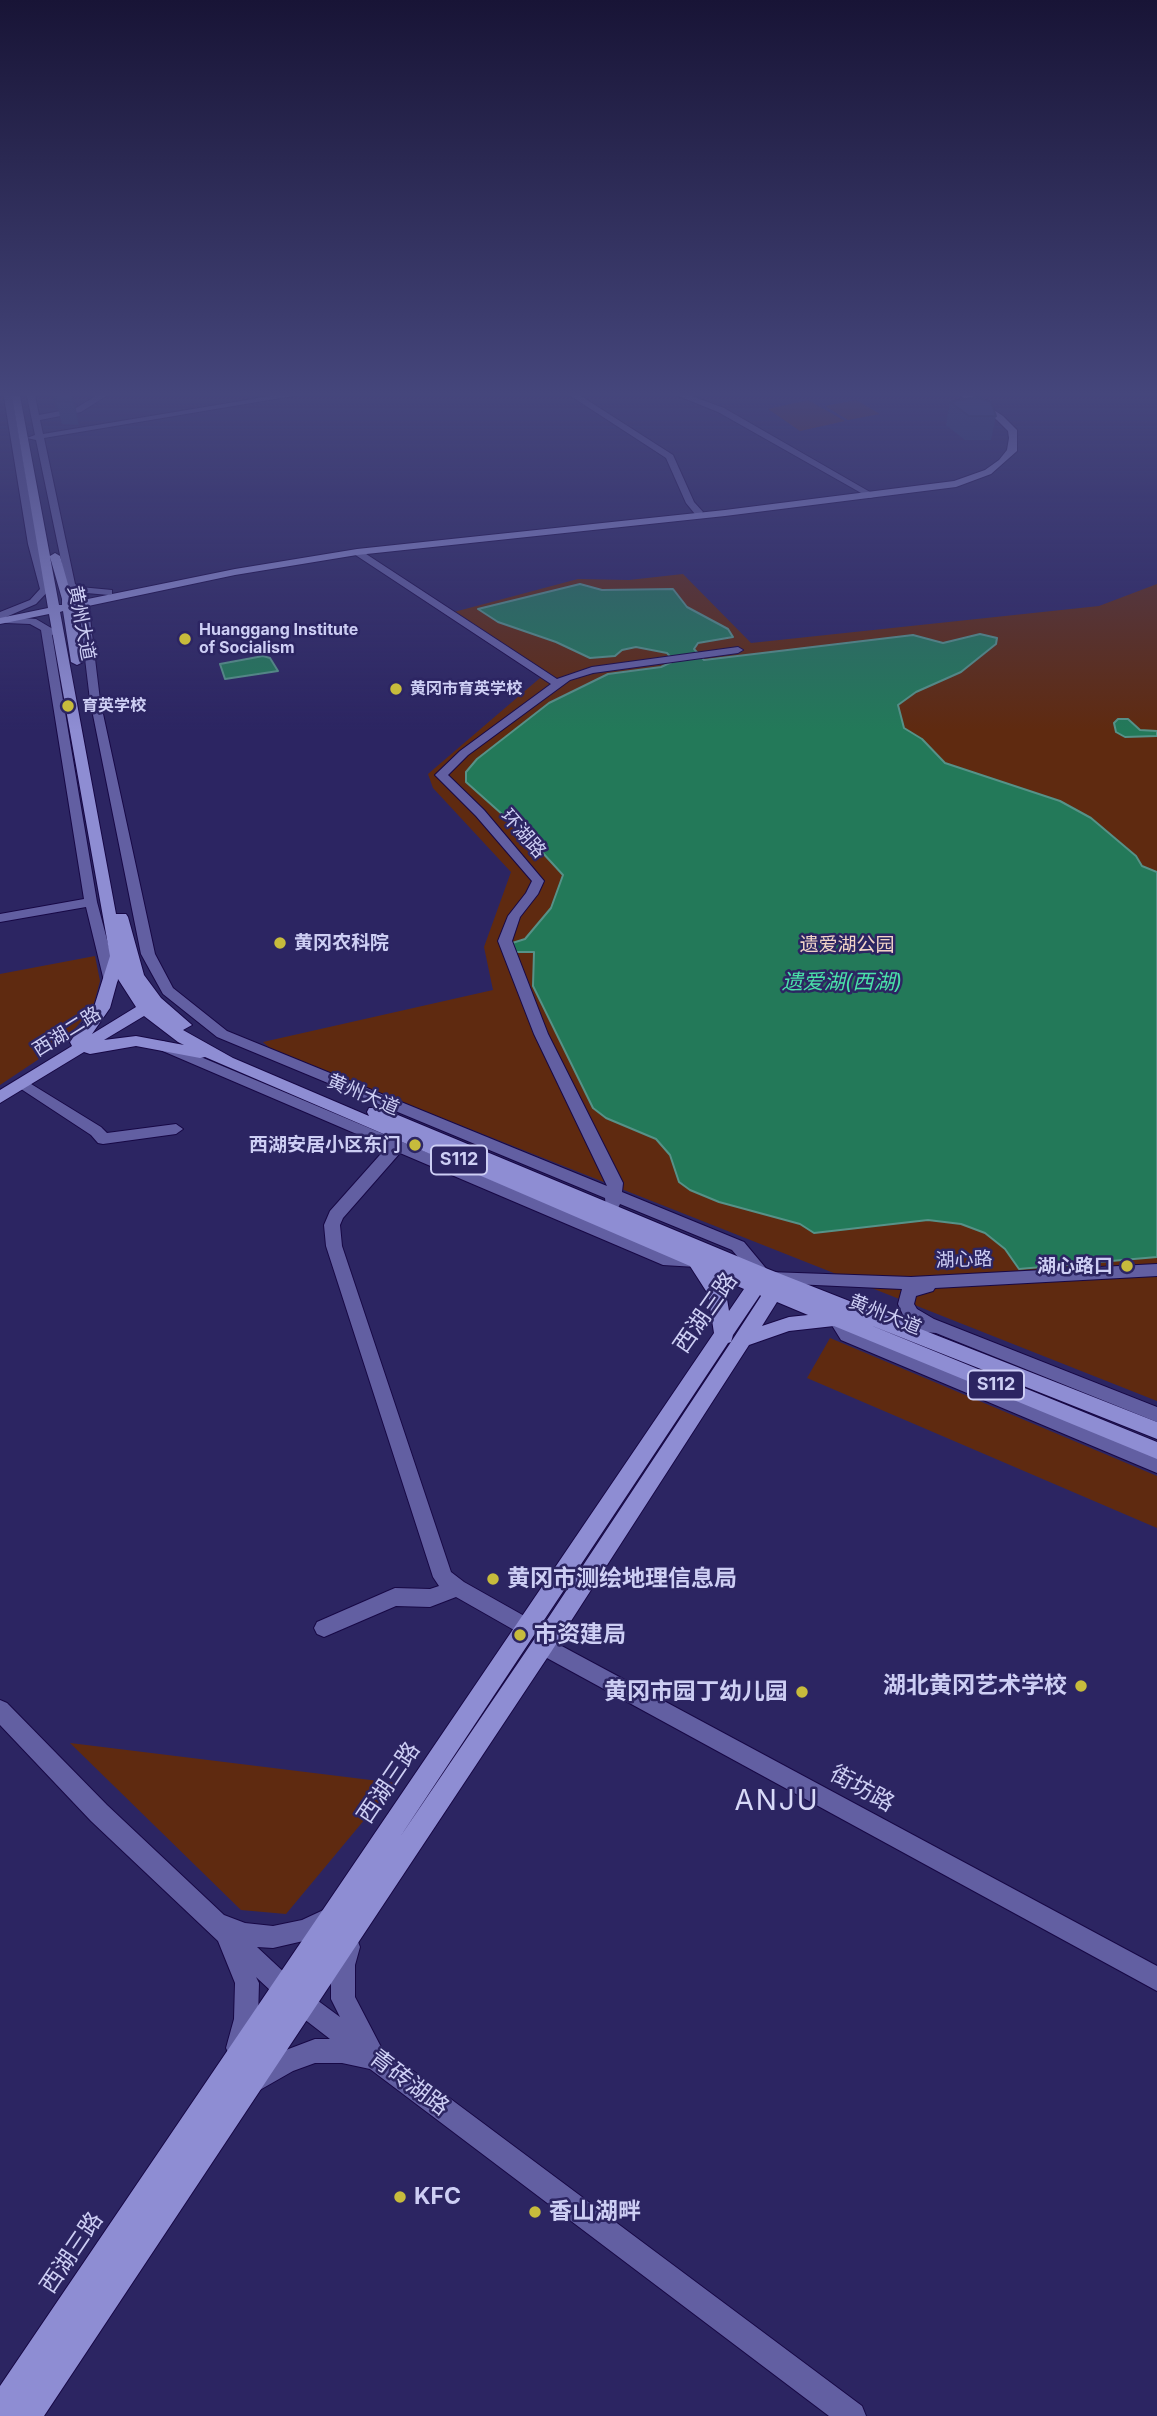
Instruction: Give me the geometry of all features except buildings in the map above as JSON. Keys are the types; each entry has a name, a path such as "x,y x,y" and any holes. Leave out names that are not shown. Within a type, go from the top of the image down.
{"main road":[{"name":"黄州大道","path":"37,504 48,587 61,605 71,627 127,944 137,976 151,1005 231,1052 609,1210 766,1283 836,1319 1157,1451"},
{"name":"黄州大道","path":"42,504 67,584 61,605 60,637 117,957 127,980 184,1038 215,1056 609,1210 696,1261 888,1323 1157,1431"},
{"path":"2,618 110,594 347,549 777,504"},
{"path":"110,594 357,552 785,504"},
{"path":"61,1060 93,1024 111,981 117,957"},
{"name":"西湖二路","path":"0,1097 151,1005"},
{"path":"61,1060 118,1042 161,1045 215,1056"},
{"path":"696,1261 716,1293 731,1340 789,1324 836,1319"},
{"name":"西湖三路","path":"0,2413 295,1997 536,1637 766,1283"},
{"name":"西湖三路","path":"26,2416 241,2076"}],"street":[{"path":"691,504 698,512"},
{"path":"357,552 556,683"},
{"path":"67,584 88,592 110,594"},
{"path":"2,618 33,602 48,587"},
{"path":"71,627 84,610 110,594"},
{"path":"84,610 95,699 148,954 168,991 222,1034 609,1210"},
{"path":"2,618 32,621 60,637"},
{"path":"46,627 91,902 111,981"},
{"name":"环湖路","path":"609,1210 615,1183 541,1034 505,942 514,916 532,894 538,881 480,813 441,775 444,769 556,683 577,674 738,650"},
{"path":"0,918 91,902"},
{"path":"161,1045 669,1261 696,1261"},
{"path":"23,1084 96,1131 103,1139 176,1129"},
{"path":"397,1146 336,1214 332,1225 334,1246 443,1577 457,1588"},
{"name":"湖心路","path":"766,1283 911,1283 1157,1270"},
{"path":"958,1281 916,1289 907,1295 905,1304 911,1314 937,1326 1157,1415"},
{"path":"836,1319 847,1335 1157,1465"},
{"path":"888,1323 937,1326"},
{"path":"324,1628 396,1597 430,1598 457,1588"},
{"name":"街坊路","path":"457,1588 536,1637 1157,1979"},
{"name":"青砖湖路","path":"0,1710 100,1813 295,1997 852,2416"},
{"path":"216,1923 245,1934 273,1937 345,1922 343,1998 375,2058"},
{"path":"216,1923 237,1954 247,1983 241,2076 315,2051 342,2051 375,2058"}],"green space":[{"name":"遗爱湖(西湖)","path":"683,574 751,643 1099,606 1157,584 1157,1401 273,1051 263,1042 493,990 484,947 511,872 433,788 428,774 547,672 454,612 578,579 629,580"},
{"path":"95,956 100,981 93,1007 63,1043 0,1085 0,974"},
{"path":"830,1338 1157,1476 1157,1528 807,1378"},
{"path":"70,1743 395,1783 286,1914 241,1910"}],"water":[{"name":"遗爱湖(西湖)","path":"580,584 602,590 673,589 687,607 728,629 733,637 698,643 694,649 704,660 913,635 943,643 980,634 997,638 996,644 961,672 916,692 898,705 904,728 922,739 945,763 1060,801 1091,818 1136,856 1142,866 1157,872 1157,1257 1019,1269 1005,1249 985,1233 961,1224 928,1220 814,1233 800,1224 719,1202 690,1190 679,1182 670,1155 656,1139 606,1118 593,1108 533,986 534,952 514,952 509,944 525,939 551,908 563,875 530,839 466,782 466,772 477,759 549,703 608,674 661,667 674,661 667,653 636,647 622,650 615,656 590,658 556,642 498,622 478,609"},
{"path":"263,656 270,658 278,671 225,679 220,664"},
{"path":"1118,719 1128,719 1140,730 1157,731 1157,736 1125,737 1116,732 1114,723"}],"place":[{"name":"Huanggang Institute of Socialism","path":"185,639"},
{"name":"黄冈市育英学校","path":"396,689"},
{"name":"育英学校","path":"68,706"},
{"name":"黄冈农科院","path":"280,943"},
{"name":"西湖安居小区东门","path":"415,1145"},
{"name":"湖心路口","path":"1127,1266"},
{"name":"黄冈市测绘地理信息局","path":"493,1579"},
{"name":"市资建局","path":"520,1635"},
{"name":"湖北黄冈艺术学校","path":"1081,1686"},
{"name":"黄冈市园丁幼儿园","path":"802,1692"},
{"name":"KFC","path":"400,2197"},
{"name":"香山湖畔","path":"535,2212"}],"district":[{"name":"ANJU","path":"777,1802"}],"park label":[{"name":"遗爱湖公园","path":"847,945"}]}
